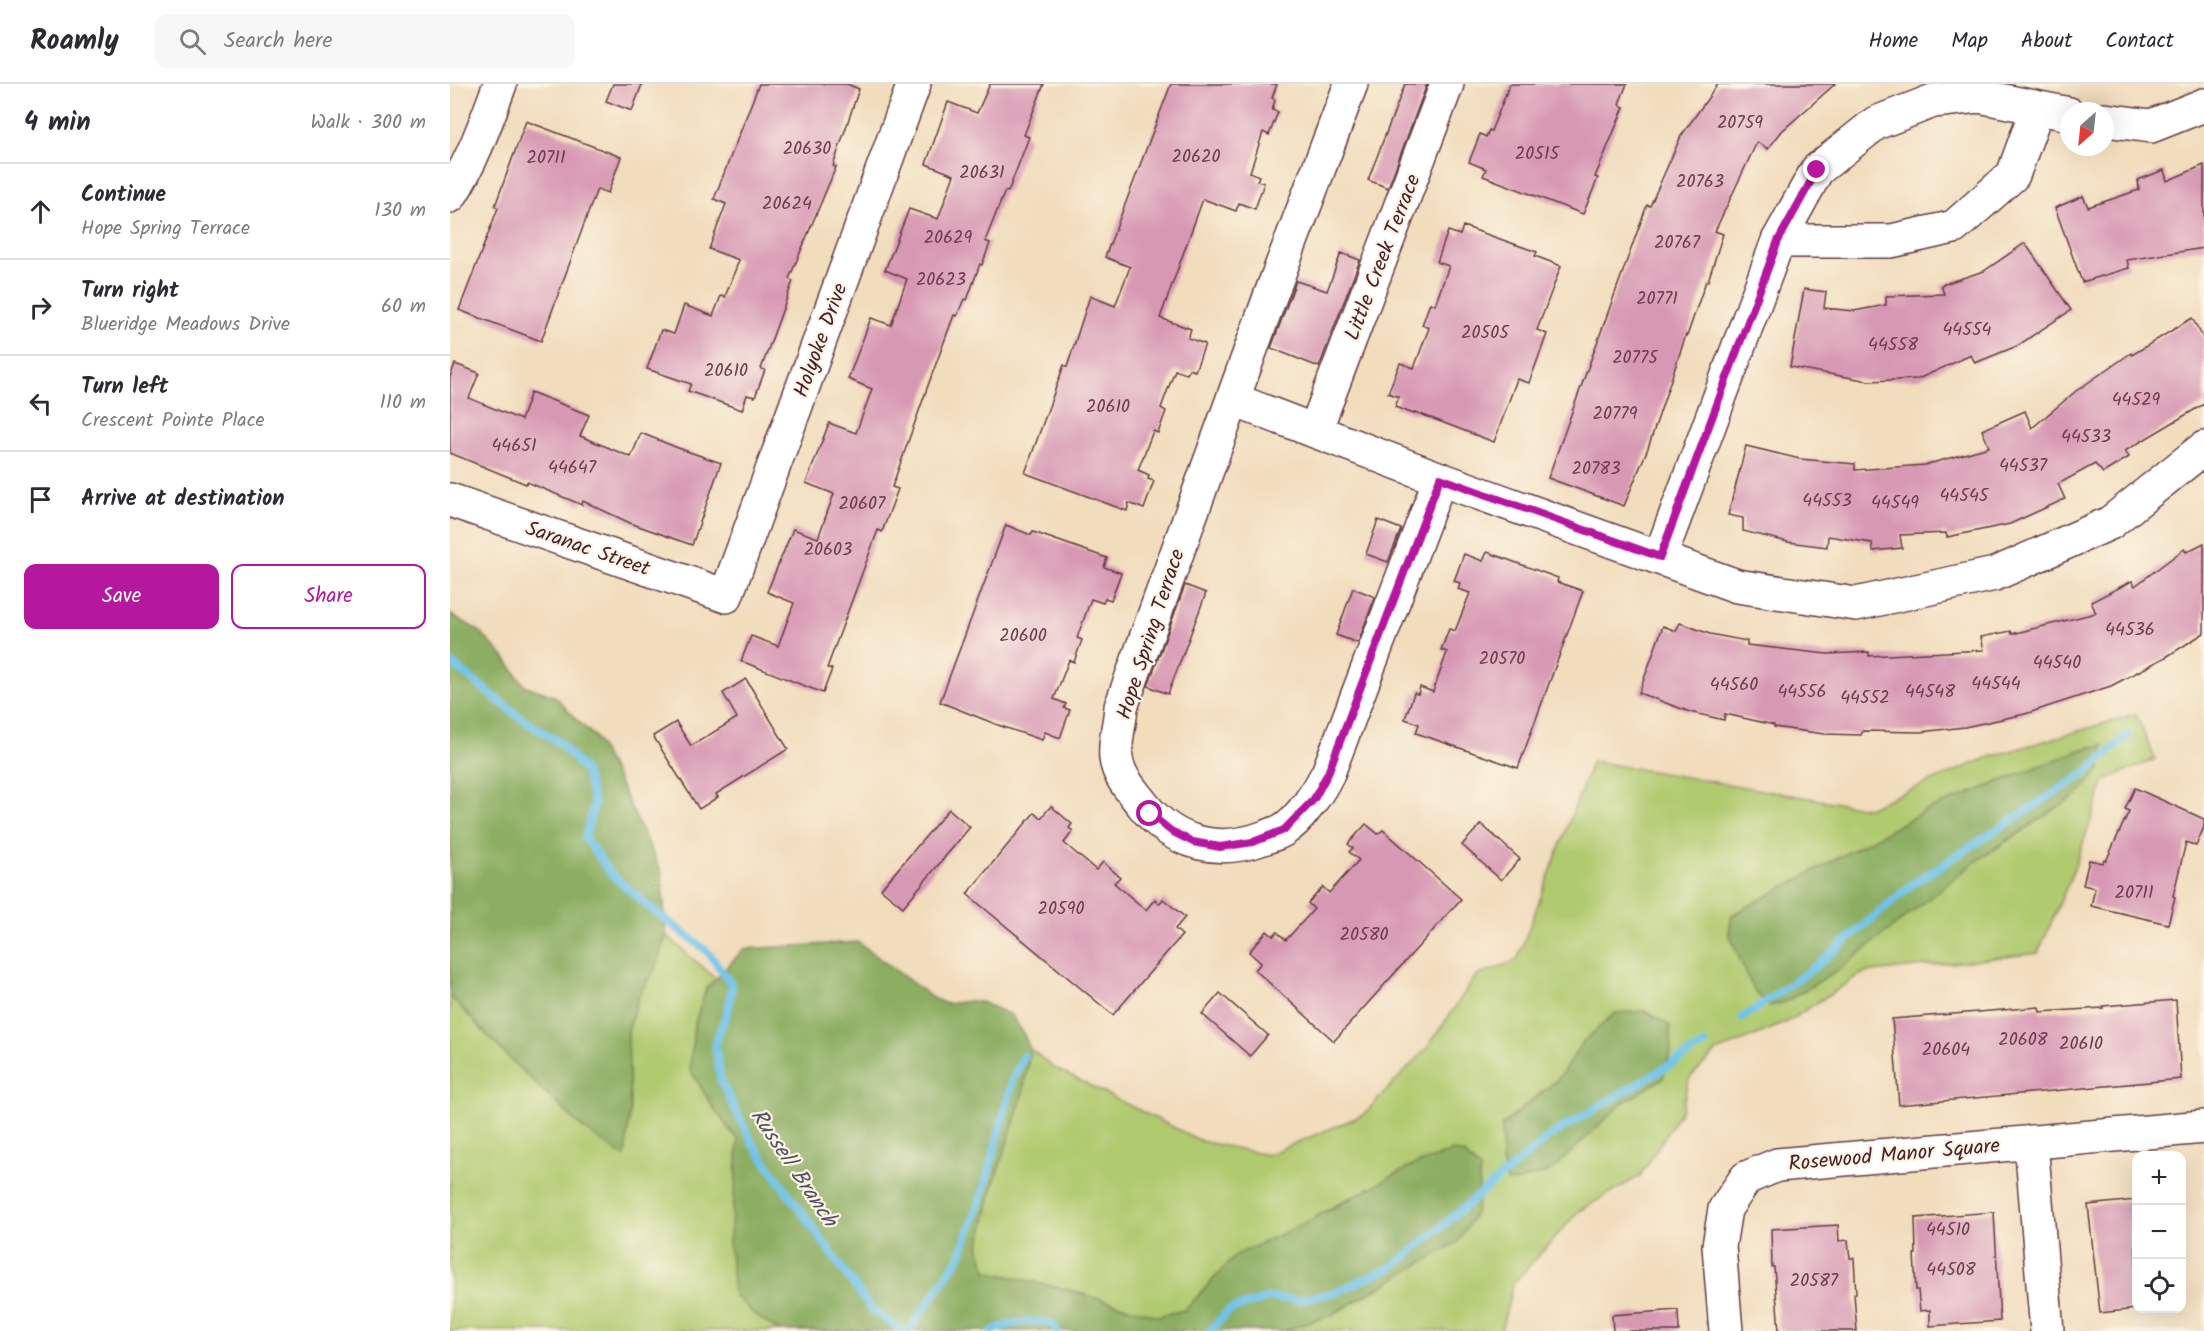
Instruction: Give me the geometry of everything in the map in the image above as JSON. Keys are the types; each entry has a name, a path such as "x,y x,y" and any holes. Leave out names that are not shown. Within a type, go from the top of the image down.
{"street":[{"path":"450,196 459,183 472,154 500,84"},
{"name":"Holyoke Drive","path":"726,596 914,84"},
{"name":"Hope Spring Terrace","path":"1351,84 1271,294 1121,707 1116,758 1126,784 1150,814 1171,831 1193,842 1220,847 1253,842 1284,830 1314,799 1328,773 1440,478"},
{"name":"Little Creek Terrace","path":"1316,431 1447,84"},
{"path":"1660,557 1778,241 1817,170 1876,123 1931,93 1979,96 2060,113"},
{"path":"2114,121 2151,126 2204,105"},
{"path":"1778,241 1891,241 1954,227 2013,175 2037,109"},
{"path":"1234,400 1440,478 1737,585 1856,603 1995,574 2110,523 2204,448"},
{"name":"Saranac Street","path":"450,500 726,596"},
{"name":"Rosewood Manor Square","path":"1726,1331 1719,1246 1725,1209 1746,1178 1778,1165 2204,1127"},
{"path":"2031,1143 2047,1331"}],"green space":[{"path":"450,614 478,630 504,657 524,685 556,697 595,737 662,873 666,935 657,965 638,997 628,1031 630,1110 625,1157 584,1129 511,1060 450,996"},
{"path":"2136,714 2155,759 2105,780 2073,872 2038,953 1863,973 1787,1022 1716,1052 1689,1079 1682,1109 1640,1176 1579,1211 1513,1284 1501,1331 1283,1331 1331,1315 1390,1282 1352,1196 1303,1224 1236,1255 1185,1310 1158,1316 1065,1289 986,1271 979,1246 993,1186 1022,1097 1030,1049 1054,1068 1201,1141 1267,1155 1363,1115 1427,1048 1476,976 1517,960 1592,761 1867,808 1987,758","holes":["2103,745 2023,831 1976,861 1840,969 1785,1002 1755,992 1729,933 1732,915 1925,811 2083,749","1583,1042 1663,1078 1621,1104 1593,1130 1502,1125 1559,1078"]},
{"path":"2103,745 2100,770 2078,794 1976,861 1840,969 1785,1002 1769,1006 1755,992 1729,933 1732,915 1925,811 2083,749"},
{"path":"666,935 716,979 706,989 694,1027 690,1069 716,1112 738,1140 734,1295 754,1314 779,1331 450,1331 450,996 511,1060 584,1129 627,1065 628,1031 638,997 657,965"},
{"path":"858,942 934,999 947,1004 981,1002 1011,1015 1023,1032 1030,1049 1022,1097 993,1186 979,1246 986,1271 1065,1289 1158,1316 1185,1310 1236,1255 1303,1224 1409,1167 1452,1151 1464,1154 1480,1170 1477,1210 1458,1242 1331,1315 1283,1331 779,1331 754,1314 734,1295 729,1242 738,1140 716,1112 690,1069 694,1027 706,989 744,949"},
{"path":"1646,1011 1670,1026 1671,1051 1663,1078 1621,1104 1551,1171 1515,1182 1507,1182 1502,1160 1502,1126 1559,1078 1583,1042 1615,1013"}],"building":[{"path":"613,84 642,84 632,111 606,101"},
{"path":"759,84 847,84 859,89 833,166 836,167 789,279 793,281 761,369 765,370 755,397 747,395 742,410 688,391 691,384 647,369 661,330 674,334 684,305 713,316 721,296 725,297 739,260 709,249 726,204 714,199"},
{"path":"990,84 1044,84 1024,135 1029,137 1008,192 1005,191 985,241 990,243 982,265 980,264 967,300 964,299 957,316 954,315 930,380 892,487 898,489 882,532 878,530 827,668 832,669 823,693 741,661 751,636 778,646 794,603 767,592 793,529 818,538 834,494 806,483 829,423 856,433 872,389 848,379 871,318 891,325 907,279 885,270 909,209 938,219 954,175 926,164 948,102 977,113"},
{"path":"1171,84 1277,84 1272,98 1275,100 1272,110 1278,112 1269,135 1263,132 1250,172 1259,176 1257,181 1264,183 1255,209 1239,203 1236,211 1203,199 1160,318 1191,329 1188,338 1205,344 1195,371 1189,369 1187,374 1175,370 1161,408 1166,411 1158,433 1153,431 1138,470 1149,475 1148,479 1154,481 1144,509 1129,503 1127,511 1025,473 1064,365 1067,367 1090,296 1115,306 1130,267 1105,257"},
{"path":"1405,84 1427,84 1388,188 1368,180"},
{"path":"1510,84 1627,84 1619,104 1624,107 1595,177 1598,178 1583,214 1483,176 1486,169 1469,162 1480,134 1486,137 1489,130 1491,131"},
{"path":"1718,84 1835,84 1782,131 1768,149 1757,142 1715,231 1723,234 1708,281 1706,281 1686,335 1648,448 1624,506 1548,478 1647,205 1650,206 1681,136"},
{"path":"526,121 621,157 608,193 597,189 541,341 459,310 498,208 495,206"},
{"path":"2204,165 2204,248 2127,260 2129,268 2082,282 2055,208 2083,196 2088,207 2139,190 2138,180 2164,170 2167,181"},
{"path":"1463,226 1537,252 1535,256 1561,266 1537,330 1547,334 1529,383 1517,379 1494,442 1415,412 1414,414 1395,407 1399,397 1388,393 1400,363 1414,368 1429,328 1422,325 1430,303 1435,305 1449,266 1437,262 1448,231 1460,235"},
{"path":"2025,243 2071,310 2017,346 1975,363 1971,355 1918,379 1869,381 1790,367 1804,289 1826,292 1824,308 1854,311 1886,305 1886,296 1944,294 1941,285 1984,271"},
{"path":"1341,253 1360,260 1319,367 1271,348 1296,281 1327,291"},
{"path":"2192,318 2204,339 2204,404 2125,451 2129,457 2103,473 2095,464 2058,484 2065,499 2010,524 1947,537 1946,533 1900,535 1902,548 1873,551 1872,543 1828,536 1827,547 1788,542 1743,531 1743,518 1728,515 1746,446 1800,459 1855,464 1855,470 1925,465 1989,447 1982,430 2025,411 2032,428 2076,391 2131,353 2132,355"},
{"path":"455,364 479,373 469,398 521,420 531,392 589,415 580,436 631,457 641,433 721,463 692,545 630,523 583,501 582,505 450,453 450,377"},
{"path":"1378,520 1401,529 1388,562 1366,554"},
{"path":"1006,525 1107,558 1104,567 1121,573 1111,600 1105,598 1103,603 1091,599 1077,638 1082,640 1074,662 1069,660 1054,699 1066,704 1064,708 1070,710 1060,738 1045,732 1042,740 940,702"},
{"path":"2204,543 2204,633 2166,657 2111,686 2025,714 1965,727 1920,732 1863,731 1861,735 1824,734 1774,727 1774,725 1725,714 1724,720 1690,712 1639,693 1663,626 1676,631 1680,623 1710,634 1747,641 1747,645 1827,654 1869,652 1869,656 1984,650 1981,637 2011,631 2012,634 2096,613 2091,602 2132,581 2135,586 2184,549 2186,552"},
{"path":"1487,552 1558,578 1557,582 1583,591 1518,768 1416,733 1419,724 1405,719 1414,693 1418,694 1420,687 1433,692 1447,652 1441,650 1449,629 1455,631 1470,593 1458,589 1460,583 1454,581 1464,554 1483,561"},
{"path":"1185,585 1206,593 1168,694 1148,686"},
{"path":"1353,588 1375,597 1358,643 1336,635"},
{"path":"746,679 788,749 716,794 718,797 699,809 653,736 676,722 691,746 737,718 723,693"},
{"path":"2135,788 2204,819 2204,827 2196,846 2186,842 2168,924 2091,906 2095,888 2083,885 2089,860 2103,863 2104,860 2106,861 2129,811 2125,809"},
{"path":"1051,806 1072,824 1069,828 1073,831 1064,843 1096,870 1103,862 1120,877 1114,883 1146,910 1155,899 1159,904 1163,899 1185,917 1175,929 1182,935 1113,1015 967,894 1034,813 1041,818"},
{"path":"949,809 970,827 903,907 881,889"},
{"path":"1366,824 1378,834 1383,830 1461,899 1334,1041 1255,970 1261,963 1249,952 1267,931 1273,936 1277,932 1286,940 1314,909 1308,903 1323,887 1329,893 1359,860 1349,852 1353,848 1348,844"},
{"path":"1481,824 1520,859 1501,880 1462,845"},
{"path":"1220,993 1268,1035 1250,1056 1202,1014"},
{"path":"2176,1000 2181,1079 1899,1105 1892,1019 2039,1007 2040,1012 2103,1008 2103,1006"},
{"path":"2132,1200 2132,1309 2100,1313 2088,1205"},
{"path":"1994,1212 2000,1321 1930,1326 1930,1310 1920,1311 1918,1290 1916,1290 1915,1218"},
{"path":"1838,1225 1839,1241 1848,1240 1850,1258 1854,1258 1857,1331 1779,1331 1774,1267 1772,1267 1771,1229"},
{"path":"1678,1310 1679,1331 1613,1331 1612,1315"}],"waterway":[{"name":"Russell Branch","path":"450,662 522,719 560,743 585,771 594,804 585,838 610,873 649,907 707,951 732,985 728,1010 715,1043 721,1082 753,1144 871,1309 902,1331"},
{"path":"1742,1018 1819,964 1911,885 2087,772 2128,735"},
{"path":"1210,1331 1229,1310 1269,1298 1300,1300 1336,1292 1394,1266 1551,1135 1705,1044"},
{"path":"909,1331 959,1258 982,1196 1013,1079 1024,1056"},
{"name":"Russell Branch","path":"992,1331 1007,1325 1029,1322 1053,1324 1057,1331"}],"route":[{"path":"1150,814 1171,831 1193,842 1220,847 1253,842 1284,830 1314,799 1328,773 1440,478 1660,557 1778,241 1817,170"}]}
